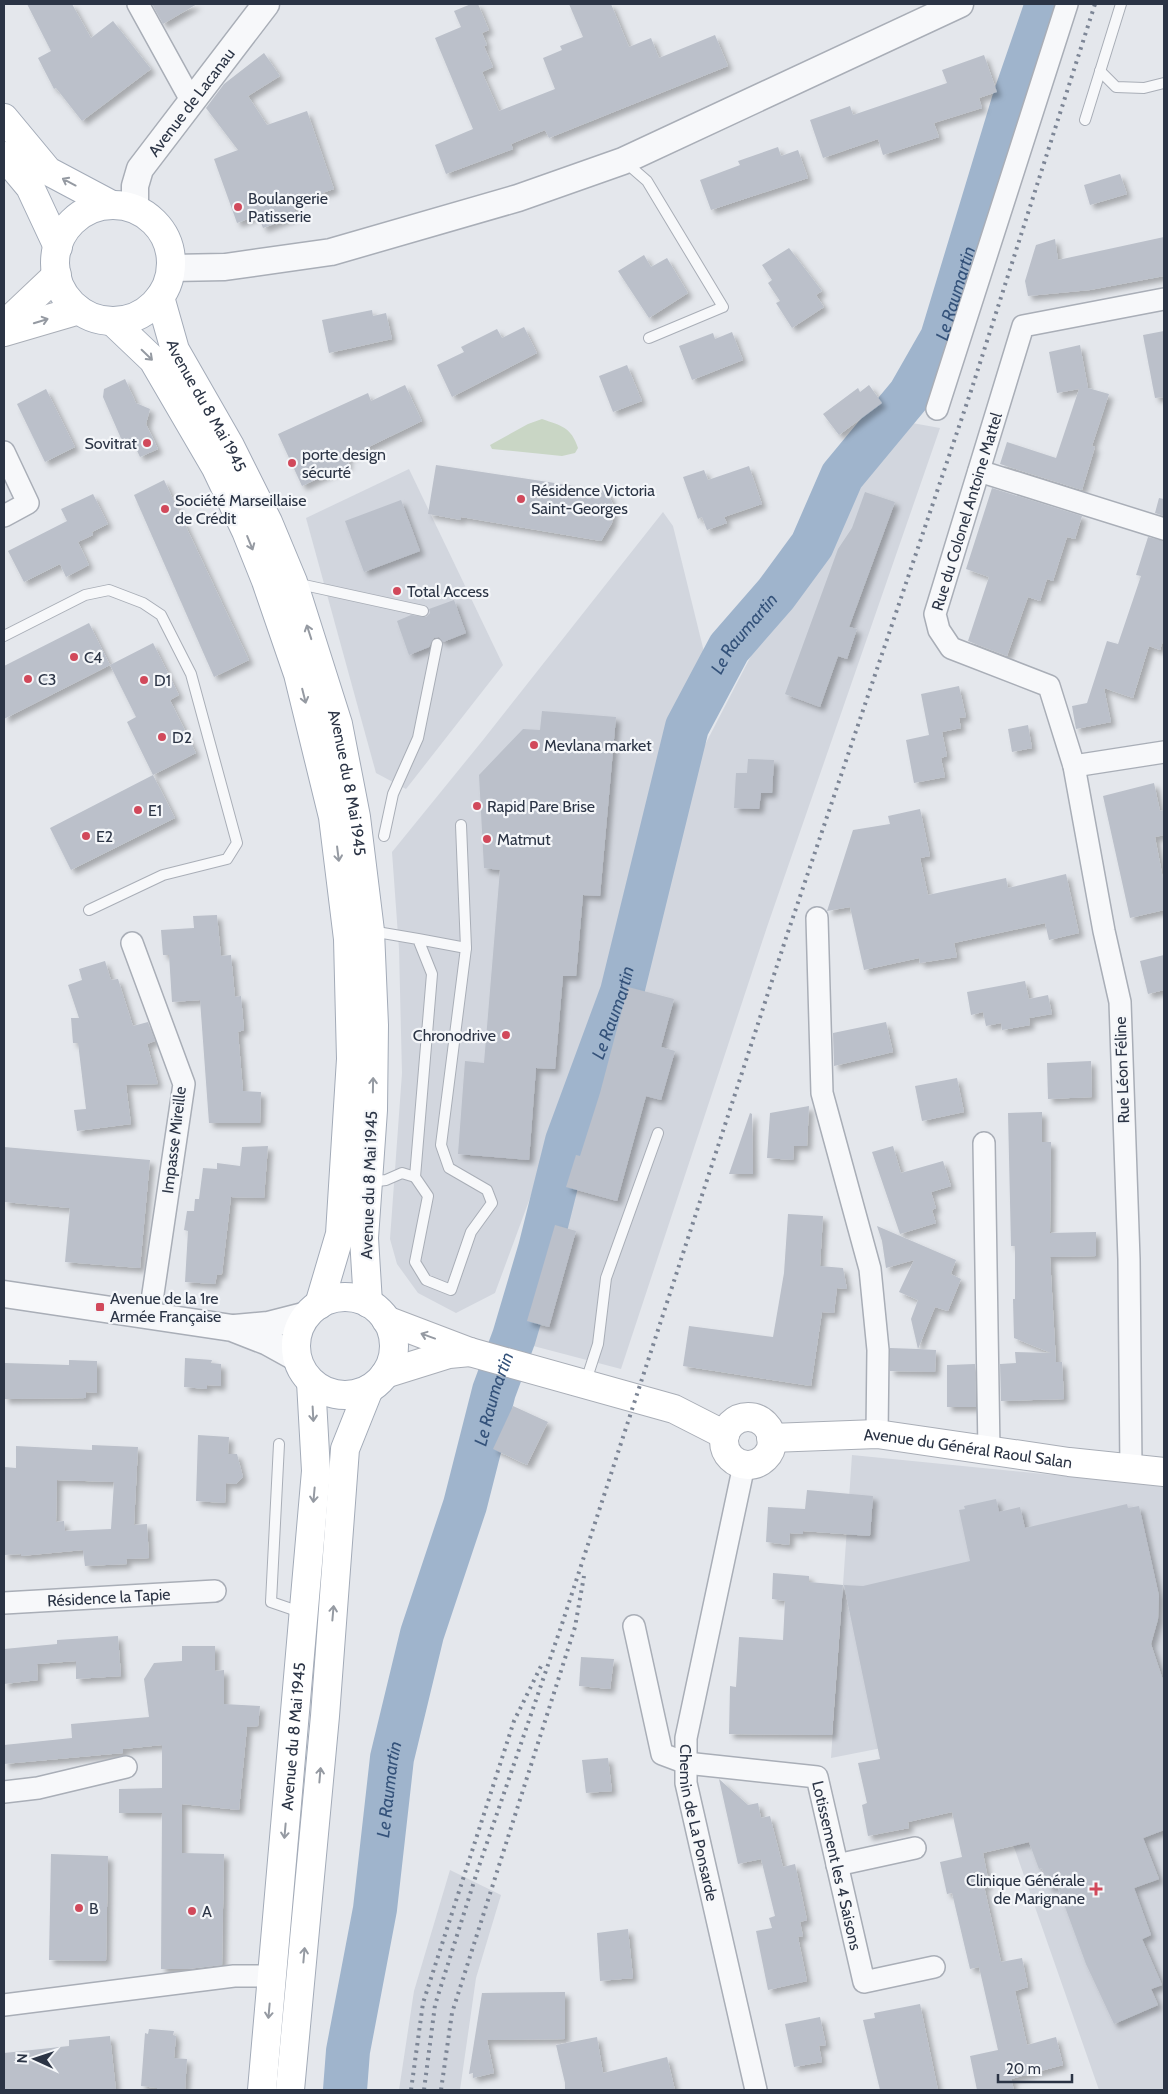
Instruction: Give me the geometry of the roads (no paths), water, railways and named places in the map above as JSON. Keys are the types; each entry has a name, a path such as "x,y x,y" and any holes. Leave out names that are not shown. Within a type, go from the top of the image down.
{"main road":[{"path":"4,118 48,171 153,221 162,232 170,249 171,268 168,283 160,297 144,313 132,318 112,321 95,318 79,310 69,300 57,275 56,261 58,247 66,230 80,216 100,207 123,207"},
{"path":"4,156 30,188 58,247"},
{"path":"4,325 57,275"},
{"name":"Avenue du 8 Mai 1945","path":"160,297 175,350 230,446 268,522 293,582 338,724 356,817 370,931 374,1025 373,1110 364,1238 377,1312"},
{"path":"4,332 79,310"},
{"name":"Avenue du 8 Mai 1945","path":"112,321 153,360 216,468 246,531 298,674 334,817 348,939 351,1060 340,1234 313,1310"},
{"path":"478,1354 449,1354 377,1382 356,1394 336,1394 322,1390 311,1382 302,1371 297,1358 296,1344 299,1328 313,1310 331,1300 343,1298 478,1354 674,1409 725,1434"},
{"path":"377,1312 392,1333 394,1346 393,1356 377,1382"},
{"name":"Avenue du 8 Mai 1945","path":"262,2090 316,1471 311,1382"},
{"name":"Avenue du 8 Mai 1945","path":"290,2090 325,1716 345,1448 377,1382"},
{"path":"746,1418 760,1420 769,1431 771,1438 771,1446 764,1458 751,1465 744,1465 732,1459 725,1448 725,1434 732,1423 746,1418"},
{"name":"Avenue du Général Raoul Salan","path":"771,1438 877,1434 989,1451 1164,1472"}],"street":[{"path":"138,4 192,102"},
{"name":"Avenue de Lacanau","path":"123,207 135,186 140,169 266,4"},
{"path":"937,409 1066,4"},
{"path":"171,268 226,267 331,252 518,198 623,160 956,5"},
{"name":"Rue du Colonel Antoine Mattel","path":"1074,766 1049,686 951,648 939,630 934,614 1024,326 1164,299"},
{"path":"4,452 28,503 4,516"},
{"path":"979,471 1164,529"},
{"path":"1074,766 1164,752"},
{"name":"Rue Léon Féline","path":"1074,766 1104,931 1120,1002 1128,1260 1131,1469"},
{"path":"816,918 822,1092 870,1269 878,1350 877,1434"},
{"name":"Impasse Mireille","path":"132,943 184,1084 150,1314"},
{"path":"984,1143 989,1451"},
{"path":"4,1294 150,1314 232,1328 268,1342 297,1358"},
{"path":"232,1328 268,1324 313,1310"},
{"name":"Chemin de La Ponsarde","path":"744,1465 728,1531 686,1738 686,1782 756,2090"},
{"name":"Résidence la Tapie","path":"4,1603 214,1591"},
{"path":"634,1626 662,1754 686,1763"},
{"name":"Lotissement les 4 Saisons","path":"686,1763 817,1777 864,1982 934,1967"},
{"path":"4,1792 38,1788 126,1767"},
{"path":"837,1865 915,1848"},
{"path":"4,2005 234,1976 272,1976"}],"lane":[{"path":"1085,120 1121,4"},
{"path":"1100,71 1116,87 1144,88 1164,83"},
{"path":"623,160 647,180 723,307 649,338"},
{"path":"293,582 424,611"},
{"path":"4,636 85,595 109,590 143,603 161,615 191,674 237,843 227,859 163,875 88,910"},
{"path":"384,836 393,794 418,738 437,644"},
{"path":"418,939 432,974 415,1176 428,1196 415,1262 426,1280 451,1290 470,1232 492,1203 487,1190 449,1168 441,1145 466,948 461,825"},
{"path":"370,931 466,948"},
{"path":"585,1385 598,1344 606,1278 658,1133"},
{"path":"367,1183 386,1180 402,1173 415,1176"},
{"path":"279,1444 272,1602 304,1613"}],"waterway":[{"name":"Le Raumartin","path":"345,2090 348,2051 375,1909 392,1758 422,1634 465,1505 494,1391 514,1337 540,1249 567,1141 622,992 687,727 729,648 776,594 812,545 842,476 910,394 942,338 1015,97 1047,4"}],"railway":[{"path":"424,2090 435,2005 478,1869 562,1624 786,938 971,391 1095,4"},
{"path":"441,2090 452,2013 575,1627 584,1576"},
{"path":"411,2090 423,2003 514,1721 543,1662"}],"place":[{"name":"Boulangerie Patisserie","path":"238,207"},
{"name":"Sovitrat","path":"147,443"},
{"name":"porte design sécurté","path":"292,463"},
{"name":"Résidence Victoria Saint-Georges","path":"521,499"},
{"name":"Société Marseillaise de Crédit","path":"165,509"},
{"name":"Total Access","path":"397,591"},
{"name":"C4","path":"74,657"},
{"name":"C3","path":"28,679"},
{"name":"D1","path":"144,680"},
{"name":"D2","path":"162,737"},
{"name":"Mevlana market","path":"534,745"},
{"name":"Rapid Pare Brise","path":"477,806"},
{"name":"E1","path":"138,810"},
{"name":"E2","path":"86,836"},
{"name":"Matmut","path":"487,839"},
{"name":"Chronodrive","path":"506,1035"},
{"name":"Avenue de la 1re Armée Française","path":"100,1307"},
{"name":"Clinique Générale de Marignane","path":"1096,1889"},
{"name":"B","path":"79,1908"},
{"name":"A","path":"192,1911"}]}
